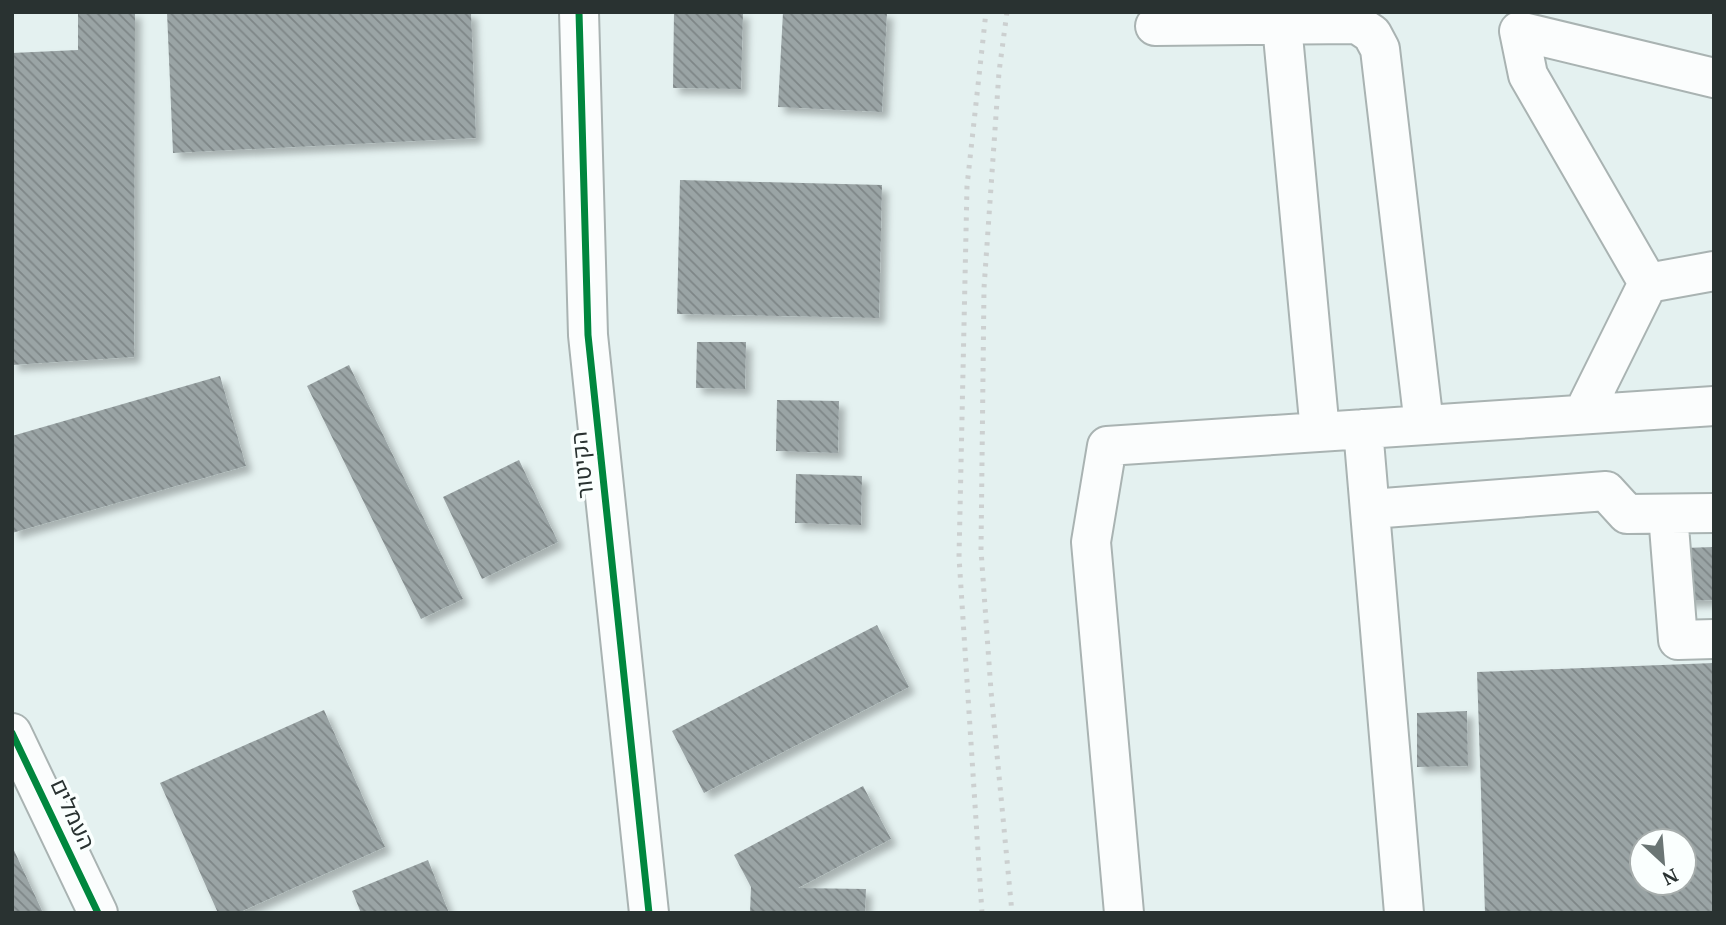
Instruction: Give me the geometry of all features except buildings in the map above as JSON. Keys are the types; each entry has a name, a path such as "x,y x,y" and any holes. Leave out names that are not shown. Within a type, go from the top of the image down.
{"street":[{"name":"הקיטור","path":"579,12 588,335 649,913"},
{"path":"1283,24 1320,432"},
{"path":"1155,26 1357,24 1372,34 1380,49 1424,425"},
{"path":"1648,283 1528,75 1520,31 1714,78"},
{"path":"1648,283 1714,271"},
{"path":"1583,414 1648,283"},
{"path":"1124,913 1091,542 1107,446 1714,406"},
{"path":"1363,429 1404,913"},
{"path":"1371,509 1606,491 1627,514 1714,513"},
{"path":"1668,514 1678,640 1714,639"},
{"name":"העמלים","path":"12,733 98,913"}],"railway":[{"path":"982,913 959,557 967,186 986,12"},
{"path":"1007,12 999,72 984,288 981,550 1012,913"}],"cycle path":[{"path":"579,12 588,335 649,913"},
{"path":"12,733 98,913"}]}
